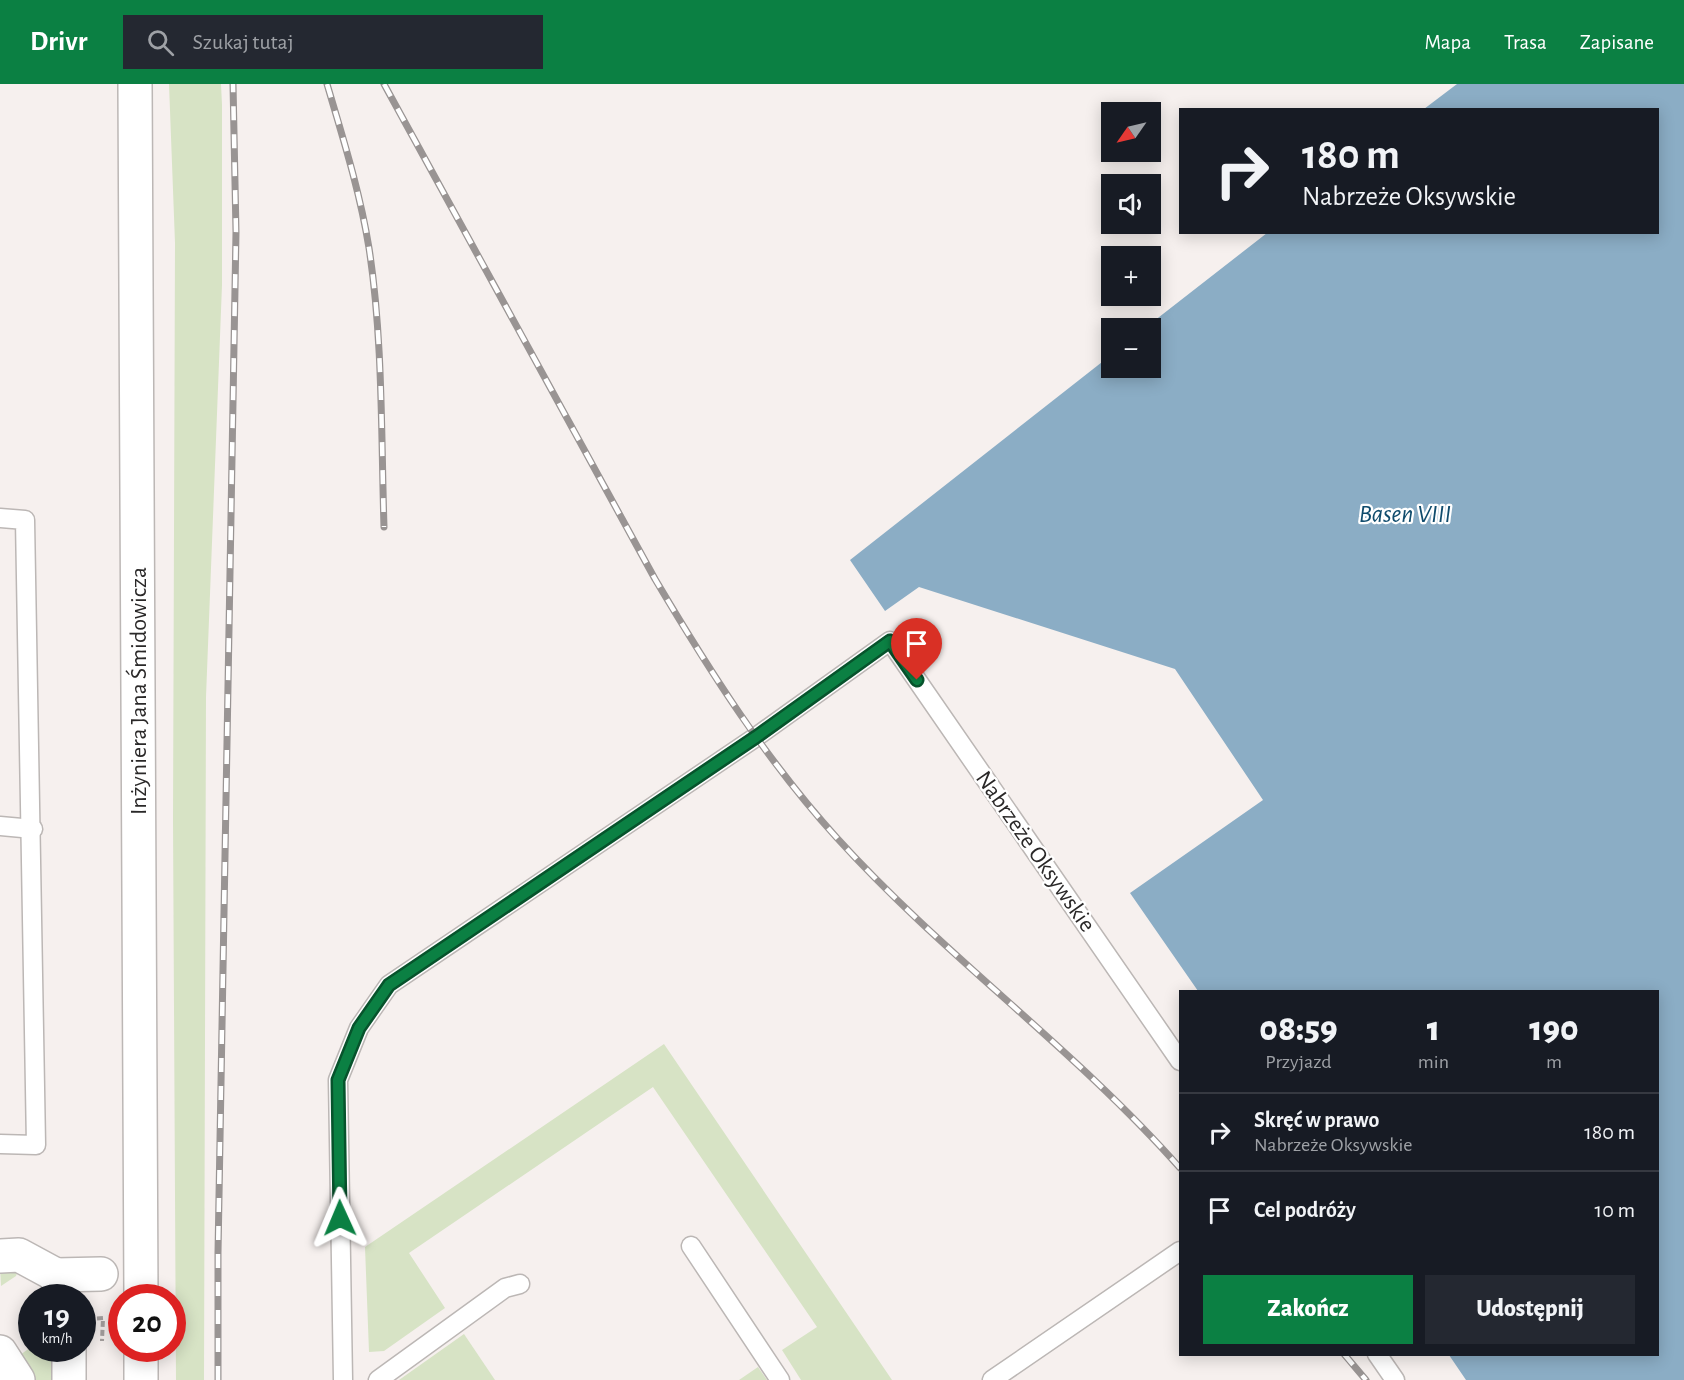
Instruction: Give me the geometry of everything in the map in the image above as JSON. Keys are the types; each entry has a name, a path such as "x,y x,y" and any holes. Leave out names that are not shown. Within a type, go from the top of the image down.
{"street":[{"name":"Inżyniera Jana Śmidowicza","path":"135,84 141,1284"},
{"path":"0,1256 19,1255 56,1284"},
{"path":"66,1284 102,1274"},
{"path":"0,1352 18,1380"},
{"path":"69,1362 69,1380"},
{"path":"141,1362 141,1380"}],"lane":[{"path":"0,518 26,520 33,828 36,1145 0,1144"},
{"name":"Nabrzeże Oksywskie","path":"343,1380 338,1080 359,1028 389,985 756,737 890,641 1179,1060"},
{"path":"0,826 33,828"},
{"path":"691,1246 780,1380"},
{"path":"992,1380 1179,1252"},
{"path":"378,1380 505,1288 520,1284"},
{"path":"1378,1356 1395,1380"}],"path":[{"path":"96,1318 103,1318 102,1334"}],"green space":[{"path":"169,84 221,84 222,285 206,697 204,1380 176,1380 176,1362 186,1362 186,1284 175,1284 173,820 175,243"},
{"path":"664,1044 892,1380 801,1380 782,1350 817,1327 653,1087 409,1253 445,1308 384,1351 369,1352 365,1247"},
{"path":"0,1266 18,1271 16,1276 1,1286"},
{"path":"464,1334 495,1380 399,1380"},
{"path":"24,1362 59,1362 59,1380 34,1380"},
{"path":"758,1367 767,1380 739,1380"}],"water":[{"name":"Basen VIII","path":"1457,84 1684,84 1684,1380 1466,1380 1450,1356 1659,1356 1659,990 1197,990 1130,893 1263,800 1175,669 919,587 885,611 850,560 1101,363 1101,378 1161,378 1161,318 1158,318 1266,234 1659,234 1659,108 1425,108"}],"railway":[{"path":"218,1380 218,1253 236,232 233,84"},
{"path":"327,84 361,206 374,282 381,387 384,527"},
{"path":"384,84 655,579 696,647 762,746 811,808 878,881 921,923 1054,1042 1140,1124 1179,1167"},
{"path":"1346,1356 1366,1380"}],"route":[{"path":"340,1218 338,1080 359,1028 389,985 756,737 890,641 917,680"}]}
